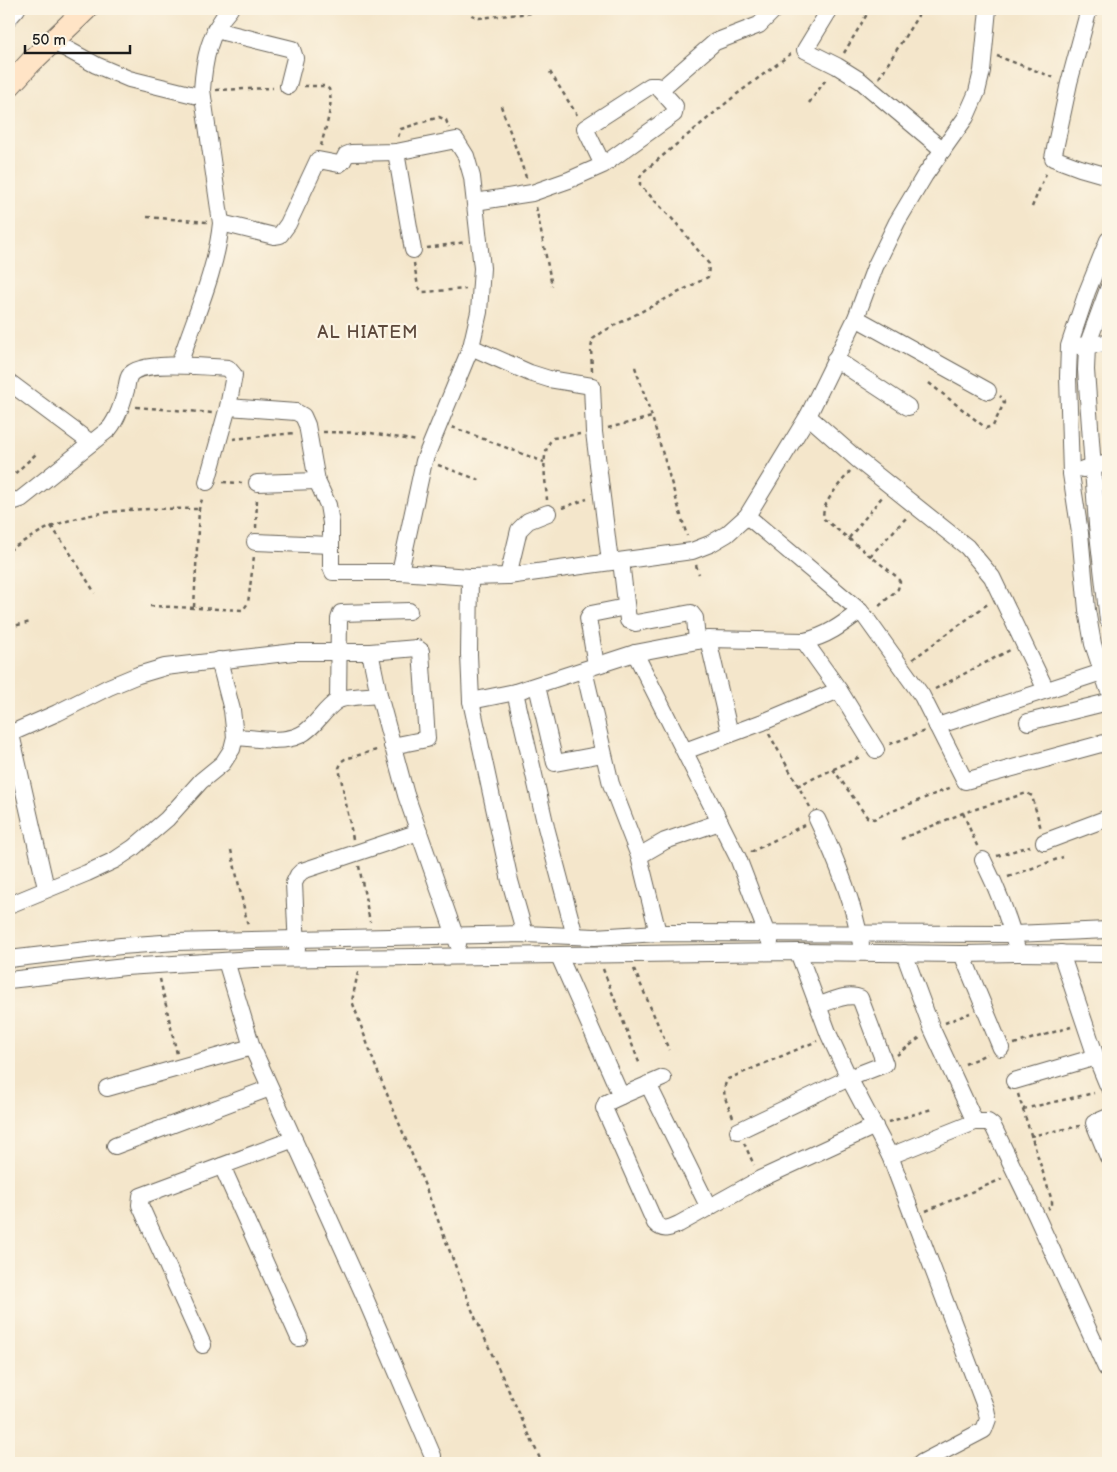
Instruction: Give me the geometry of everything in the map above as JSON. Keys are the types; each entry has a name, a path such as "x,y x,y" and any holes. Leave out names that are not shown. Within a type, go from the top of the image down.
{"street":[{"path":"9,18 17,9"},
{"path":"9,86 86,9"},
{"path":"179,366 192,325 208,286 219,244 221,223 202,94 203,68 209,43 215,30 230,9"},
{"path":"661,89 715,42 758,25 775,9"},
{"path":"830,9 805,50 861,81 943,150"},
{"path":"227,411 296,412 303,416 308,432 317,481 328,505 331,523 331,567 333,572 400,572 470,578 508,576 692,551 710,544 727,534 747,516 808,416 856,318 875,267 897,222 966,117 977,92 982,71 988,9"},
{"path":"1089,9 1069,83 1053,158 1108,176"},
{"path":"215,30 292,49 295,58 288,86"},
{"path":"52,41 96,65 128,79 202,94"},
{"path":"475,202 532,193 603,165 674,114 675,106 657,86 652,85 585,128 603,165"},
{"path":"221,223 274,236 280,234 288,224 318,160 340,164 346,155 352,152 396,152 456,140 466,156 470,166 480,240 482,287 476,328 471,347 441,424 424,461 400,572"},
{"path":"396,152 413,250"},
{"path":"1108,240 1102,273 1069,346 1071,474 1080,533 1086,610 1093,644 1108,689"},
{"path":"1108,289 1088,346 1086,370 1100,464 1108,620"},
{"path":"856,318 988,391"},
{"path":"1069,346 1108,343"},
{"path":"471,347 536,375 592,386 594,432 602,494 628,620 633,622 691,614 695,618 730,734"},
{"path":"835,359 908,407"},
{"path":"9,498 15,501 21,499 109,429 115,422 122,405 130,375 144,367 179,366 230,369 234,375 227,411 207,482"},
{"path":"9,382 91,443"},
{"path":"808,416 858,460 967,547 992,577 1022,644 1046,690"},
{"path":"1071,474 1100,464"},
{"path":"257,483 317,481"},
{"path":"508,576 519,530 528,521 548,513"},
{"path":"747,516 863,615 922,696 965,781 1108,742"},
{"path":"255,542 331,546"},
{"path":"470,578 469,654 471,701 510,881 525,934"},
{"path":"626,607 591,614 588,618 590,667 603,754 611,784 639,856 658,933"},
{"path":"338,700 339,619 342,613 409,611"},
{"path":"471,701 537,686 635,653 703,640 804,641 815,639 863,615"},
{"path":"804,641 876,750"},
{"path":"46,888 10,734 57,713 109,686 165,667 220,660 294,652 370,652 414,648 421,651 428,739 392,746"},
{"path":"370,652 392,746 419,832 462,956"},
{"path":"635,653 738,858 774,953"},
{"path":"9,905 115,860 133,848 167,819 201,781 223,763 232,749 235,737 232,710 220,660"},
{"path":"937,726 1102,672"},
{"path":"537,686 555,763 603,754"},
{"path":"685,751 763,722 838,690"},
{"path":"515,692 546,827 574,936"},
{"path":"235,737 271,740 290,738 310,729 338,700 379,695"},
{"path":"1028,722 1108,702"},
{"path":"1044,842 1108,818"},
{"path":"817,819 850,899 862,953"},
{"path":"639,856 665,841 720,822"},
{"path":"298,959 294,883 298,875 302,871 419,832"},
{"path":"983,860 994,882 1014,934 1018,953"},
{"path":"9,959 121,946 251,940 525,934 595,937 658,933 1014,934 1108,930"},
{"path":"798,952 849,1078 890,1156 986,1409 988,1419 984,1430 921,1463"},
{"path":"9,980 226,960 798,952 1108,954"},
{"path":"904,953 932,1029 976,1122"},
{"path":"1061,953 1105,1082"},
{"path":"962,954 1001,1048"},
{"path":"559,956 621,1096"},
{"path":"226,960 252,1047 363,1293 433,1456"},
{"path":"738,1131 849,1078 885,1064 860,998 856,996 846,997 818,1005"},
{"path":"107,1088 252,1047"},
{"path":"1014,1081 1096,1057"},
{"path":"709,1208 656,1081 606,1103 604,1108 656,1223 659,1227 670,1229 709,1208 760,1180 875,1126"},
{"path":"115,1146 270,1088"},
{"path":"1101,1120 1108,1157"},
{"path":"890,1156 976,1122 988,1122 993,1126 1106,1368"},
{"path":"203,1345 144,1214 141,1196 294,1139"},
{"path":"222,1166 299,1338"}],"path":[{"path":"466,9 472,16 478,18 531,13"},
{"path":"809,103 837,66 870,9"},
{"path":"871,90 919,14 920,9"},
{"path":"592,386 591,348 593,339 708,277 710,270 709,264 676,223 640,185 642,173 790,54 799,50 805,50"},
{"path":"984,52 1069,83"},
{"path":"550,72 585,128"},
{"path":"202,94 288,86 324,86 329,89 331,104 318,160"},
{"path":"501,106 532,193 552,286"},
{"path":"399,132 402,129 439,117 446,120 456,140"},
{"path":"1032,207 1053,158"},
{"path":"147,217 221,223"},
{"path":"480,240 413,250 418,287 422,292 482,287"},
{"path":"635,368 652,417 692,551"},
{"path":"929,383 989,429 993,426 1004,403 1002,397 988,391"},
{"path":"122,405 147,409 227,411"},
{"path":"602,494 548,513 544,462 548,444 553,438 594,432 652,417"},
{"path":"441,424 544,462"},
{"path":"219,440 308,432 371,433 432,443"},
{"path":"9,479 36,454"},
{"path":"858,460 823,508 824,519 897,578 900,585 863,615"},
{"path":"424,461 482,481"},
{"path":"150,606 240,610 246,607 255,542 257,483 207,482"},
{"path":"849,538 891,486"},
{"path":"870,556 916,506"},
{"path":"9,550 51,526 71,519 104,513 147,509 199,509 194,607"},
{"path":"51,526 95,593"},
{"path":"902,667 1001,594"},
{"path":"9,627 31,622"},
{"path":"922,696 1022,644"},
{"path":"738,858 817,819 763,722"},
{"path":"374,938 339,768 345,759 392,746"},
{"path":"798,786 833,769 867,818 874,819 965,781"},
{"path":"901,839 963,813 1029,793 1032,796 1044,842 983,860 963,813"},
{"path":"231,850 251,940"},
{"path":"994,882 1063,858"},
{"path":"627,954 669,1050"},
{"path":"598,956 640,1065"},
{"path":"361,959 352,1000 375,1065 425,1186 474,1315 542,1463"},
{"path":"157,965 180,1068"},
{"path":"885,1064 932,1029 983,1007"},
{"path":"950,1070 1001,1048 1084,1023"},
{"path":"760,1180 724,1097 724,1088 728,1079 830,1035"},
{"path":"1035,1213 1050,1208 1052,1201 1023,1109 1105,1082"},
{"path":"875,1126 932,1109"},
{"path":"1030,1136 1101,1120"},
{"path":"913,1216 1016,1173"}],"district":[{"name":"AL HIATEM","path":"368,332"}]}
